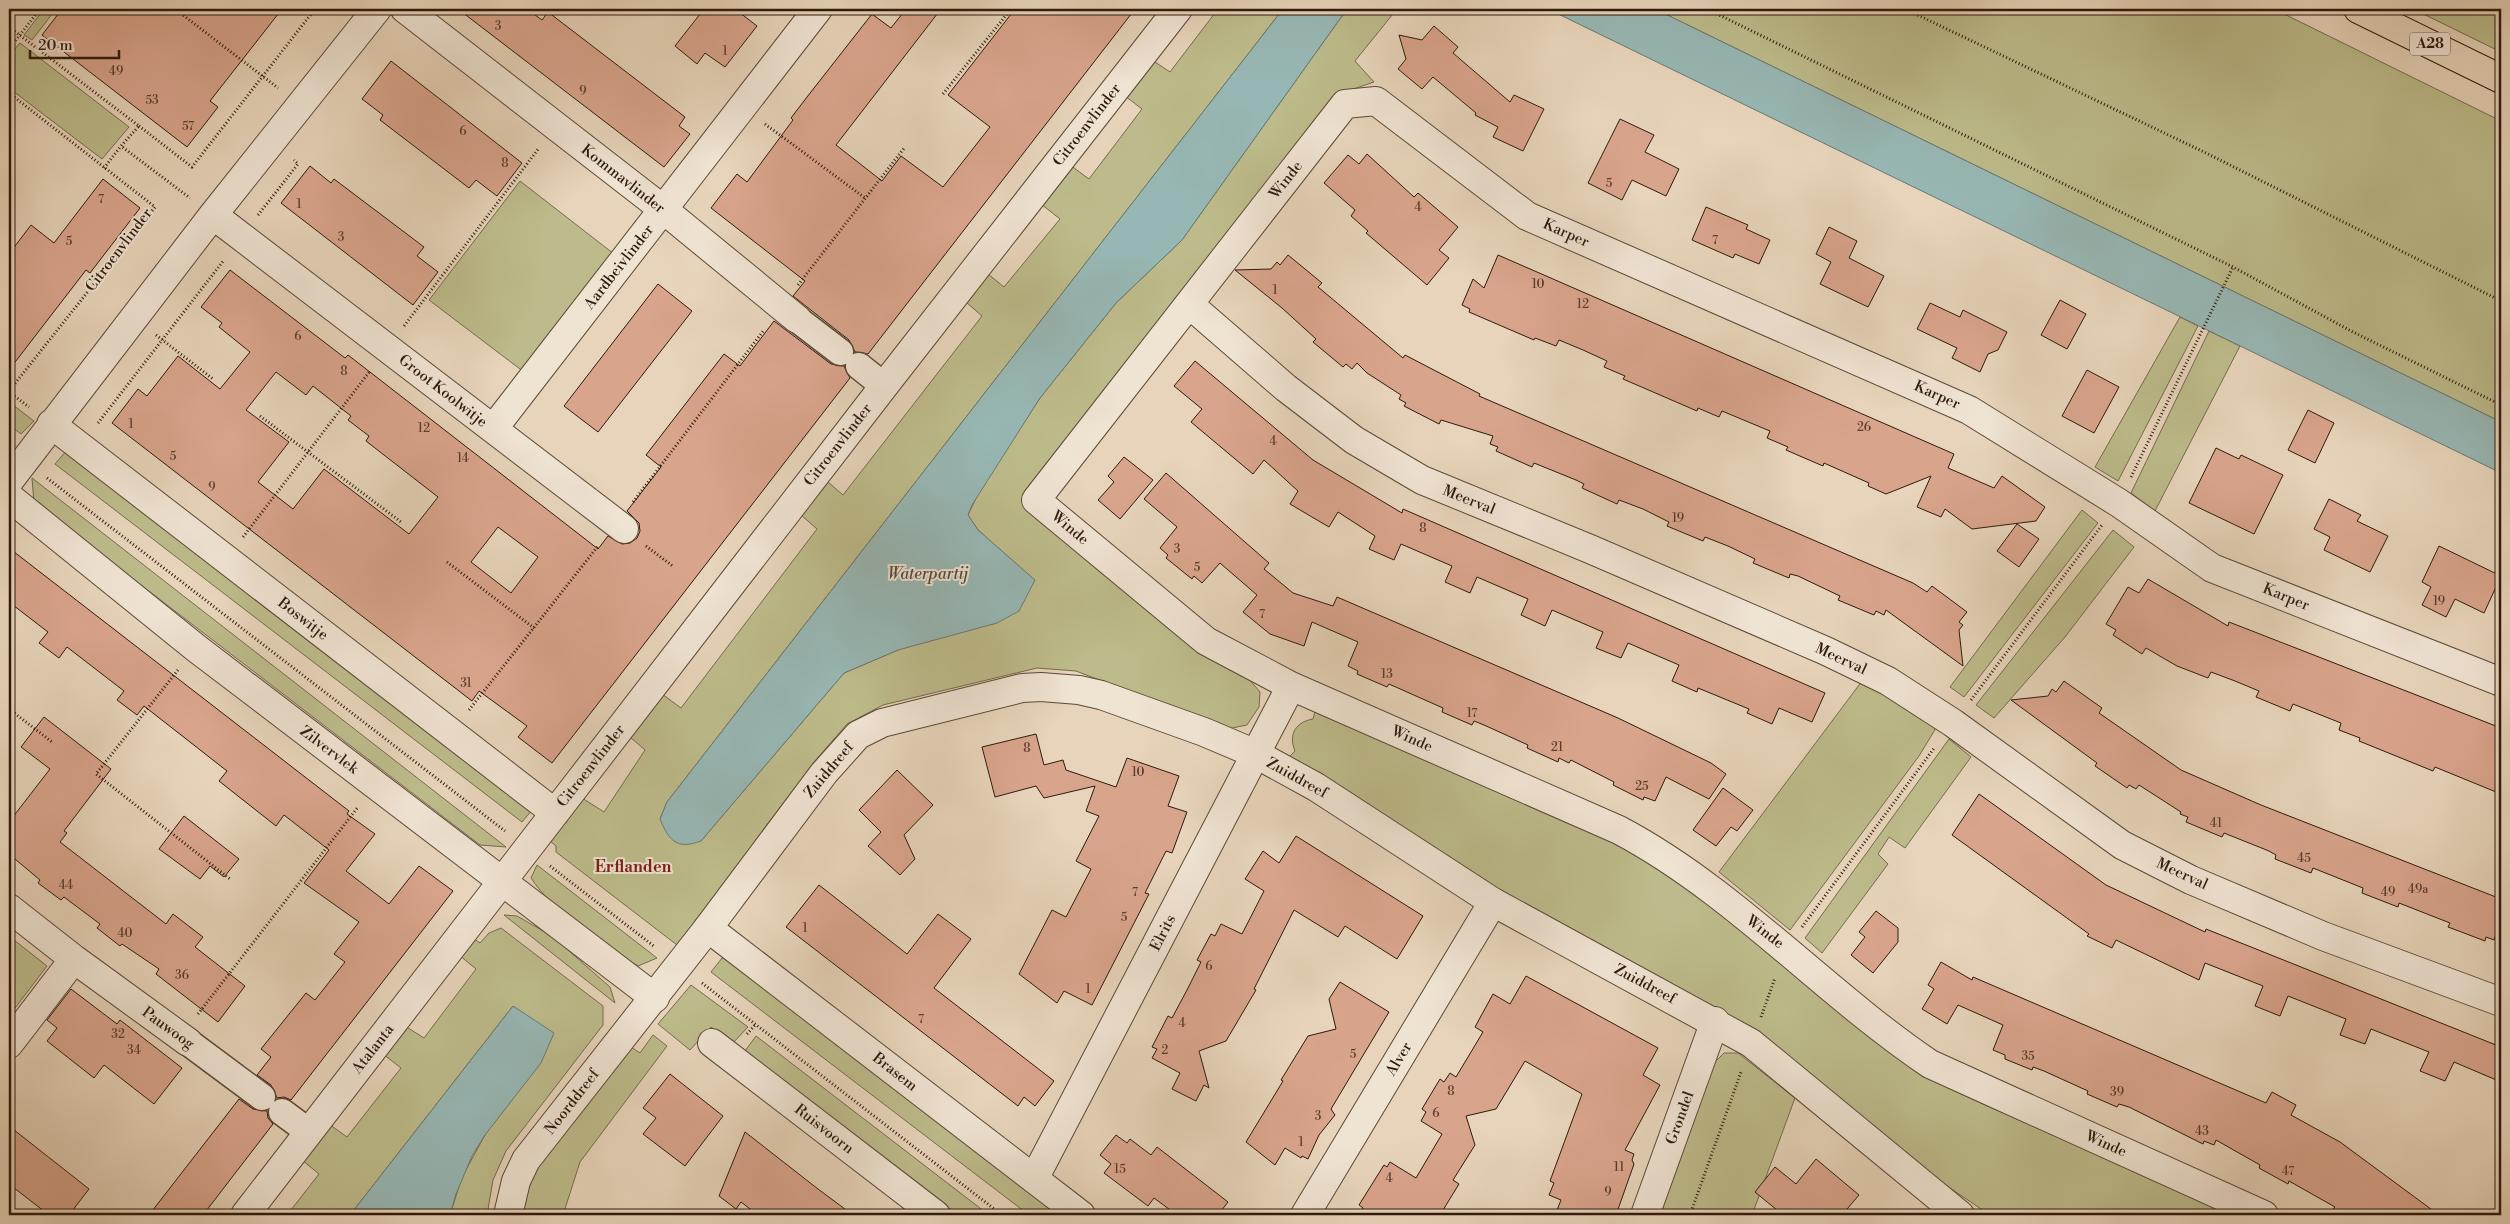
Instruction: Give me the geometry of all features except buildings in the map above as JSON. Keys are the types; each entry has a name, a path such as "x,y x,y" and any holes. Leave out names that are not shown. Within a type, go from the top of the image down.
{"highway":[{"name":"A28","path":"2358,9 2501,79"}],"street":[{"path":"9,482 51,424 213,215 377,9"},
{"name":"Kommavlinder","path":"405,9 664,210 790,313 884,386"},
{"name":"Aardbeivlinder","path":"493,429 818,9"},
{"name":"Citroenvlinder","path":"501,882 1178,9"},
{"name":"Winde","path":"1376,101 1344,104 1036,500 1206,641 1291,686 1619,830 1653,848 1685,870 1786,949 1893,1039 1930,1064 2264,1215"},
{"name":"Karper","path":"1376,101 1528,216 1969,410 2119,503 2212,568 2501,682"},
{"name":"Groot Koolwitje","path":"213,215 620,526"},
{"name":"Meerval","path":"1188,304 1286,388 1354,440 1422,480 1590,549 1826,651 1888,681 1953,723 2122,845 2191,880 2323,936 2501,1002"},
{"name":"Boswitje","path":"51,424 555,813"},
{"name":"Zilvervlek","path":"9,497 196,648 655,998"},
{"name":"Elrits","path":"1034,1179 1291,686"},
{"name":"Zuiddreef","path":"655,998 824,773 858,735 882,723 1022,688 1041,687 1079,690 1101,695 1204,732 1256,754 1316,787 1493,902 1751,1042 1960,1215"},
{"name":"Atalanta","path":"245,1215 501,882"},
{"name":"Alver","path":"1305,1215 1493,902"},
{"name":"Pauwoog","path":"9,908 74,959 309,1132"},
{"name":"Brasem","path":"708,928 1081,1215"},
{"path":"9,1044 74,959"},
{"name":"Noorddreef","path":"508,1215 516,1181 526,1160 655,998"},
{"name":"Grondel","path":"1645,1215 1715,1021"},
{"name":"Ruisvoorn","path":"712,1043 936,1215"}],"path":[{"path":"9,49 40,9"},
{"path":"175,9 300,105"},
{"path":"9,27 192,167 315,9"},
{"path":"943,94 1010,10 1005,9"},
{"path":"1707,9 2233,267 2351,330 2501,404"},
{"path":"1905,9 2202,152 2501,301"},
{"name":"Citroenvlinder","path":"9,93 155,207 9,391"},
{"path":"742,107 865,198"},
{"path":"104,168 140,126"},
{"path":"121,146 213,215"},
{"path":"463,717 534,628 620,526 790,313 865,198 904,147"},
{"path":"1690,1215 1786,949 2119,503 2233,267"},
{"path":"133,318 213,379"},
{"path":"260,416 401,522"},
{"path":"620,526 674,567"},
{"path":"447,562 534,628"},
{"path":"196,648 96,774 230,879"},
{"path":"9,709 52,742"},
{"path":"184,1039 376,786"}],"shaded area":[{"path":"44,9 56,9 32,40 24,35"},
{"path":"1218,9 1283,9 667,802 660,819 701,841 844,673 898,650 1034,580 978,530 968,515 980,490 1040,398 1116,303 1182,240 1347,9 1397,9 1355,61 1374,82 1333,96 1021,501 1209,657 1247,677 1260,692 1259,707 1247,725 1227,729 1076,671 1037,668 883,705 847,724 814,762 677,945 556,852 556,846 549,840 582,798 604,812 645,750 630,737 662,694 681,708 817,529 801,515 828,482 843,495 982,316 966,302 988,274 1004,287 1060,219 1041,204 1070,165 1089,179 1142,109 1125,96 1152,60 1170,72"},
{"path":"1655,9 2274,9 2501,121 2501,422"},
{"path":"2413,9 2501,9 2501,52"},
{"path":"20,43 129,127 102,159 9,88 9,56"},
{"path":"520,181 614,254 524,372 429,300"},
{"path":"2180,317 2198,326 2118,481 2095,467"},
{"path":"2209,331 2240,346 2155,511 2131,493"},
{"path":"9,402 34,421 21,434 9,425"},
{"path":"67,450 533,809 522,822 55,464"},
{"path":"32,478 506,847 480,845 34,503"},
{"path":"2082,510 2098,523 1964,697 1950,687"},
{"path":"2113,530 2134,547 2065,637 1994,718 1976,705"},
{"path":"1862,681 1936,728 1919,756 1790,930 1719,872"},
{"path":"1315,711 1599,834 1647,860 1699,897 1915,1068 1946,1087 2236,1215 1990,1215 1944,1184 1771,1043 1499,890 1289,757 1295,751 1292,739 1295,730 1302,723 1313,719"},
{"path":"1949,739 1971,757 1905,848 1889,837 1878,854 1888,864 1822,953 1805,938"},
{"path":"537,865 657,958 638,966 580,927 540,891 531,878"},
{"path":"504,915 517,916 552,936 610,987 615,1003"},
{"path":"501,928 603,1006 603,1025 506,1151 493,1180 487,1215 450,1215 462,1177 485,1135 513,1006 350,1215 287,1215 319,1174 302,1160 329,1124 347,1137 401,1068 383,1054 405,1026 424,1038 476,969 459,955 473,938 480,943 489,933"},
{"path":"9,936 47,966 9,1016"},
{"path":"722,958 733,961 1064,1215 1029,1215 711,972"},
{"path":"691,985 748,1027 732,1044 711,1027 690,1050 658,1024"},
{"path":"653,1035 667,1046 580,1162 563,1215 523,1215 527,1184 536,1168 631,1047 640,1053"},
{"path":"756,1036 989,1215 958,1215 745,1051"},
{"path":"1724,1053 1738,1053 1795,1098 1752,1215 1660,1215 1714,1063"}],"water":[{"name":"Waterpartij","path":"1283,9 1347,9 1182,240 1116,303 1040,398 972,505 968,515 978,530 1035,580 1019,611 997,623 898,650 844,673 701,841 693,844 675,842 667,833 660,819 667,802"},
{"path":"1548,9 1655,9 2501,422 2501,473"},
{"path":"513,1006 554,1033 541,1063 485,1135 472,1156 456,1194 450,1215 350,1215"}],"district":[{"name":"Erflanden","path":"633,867"}]}
